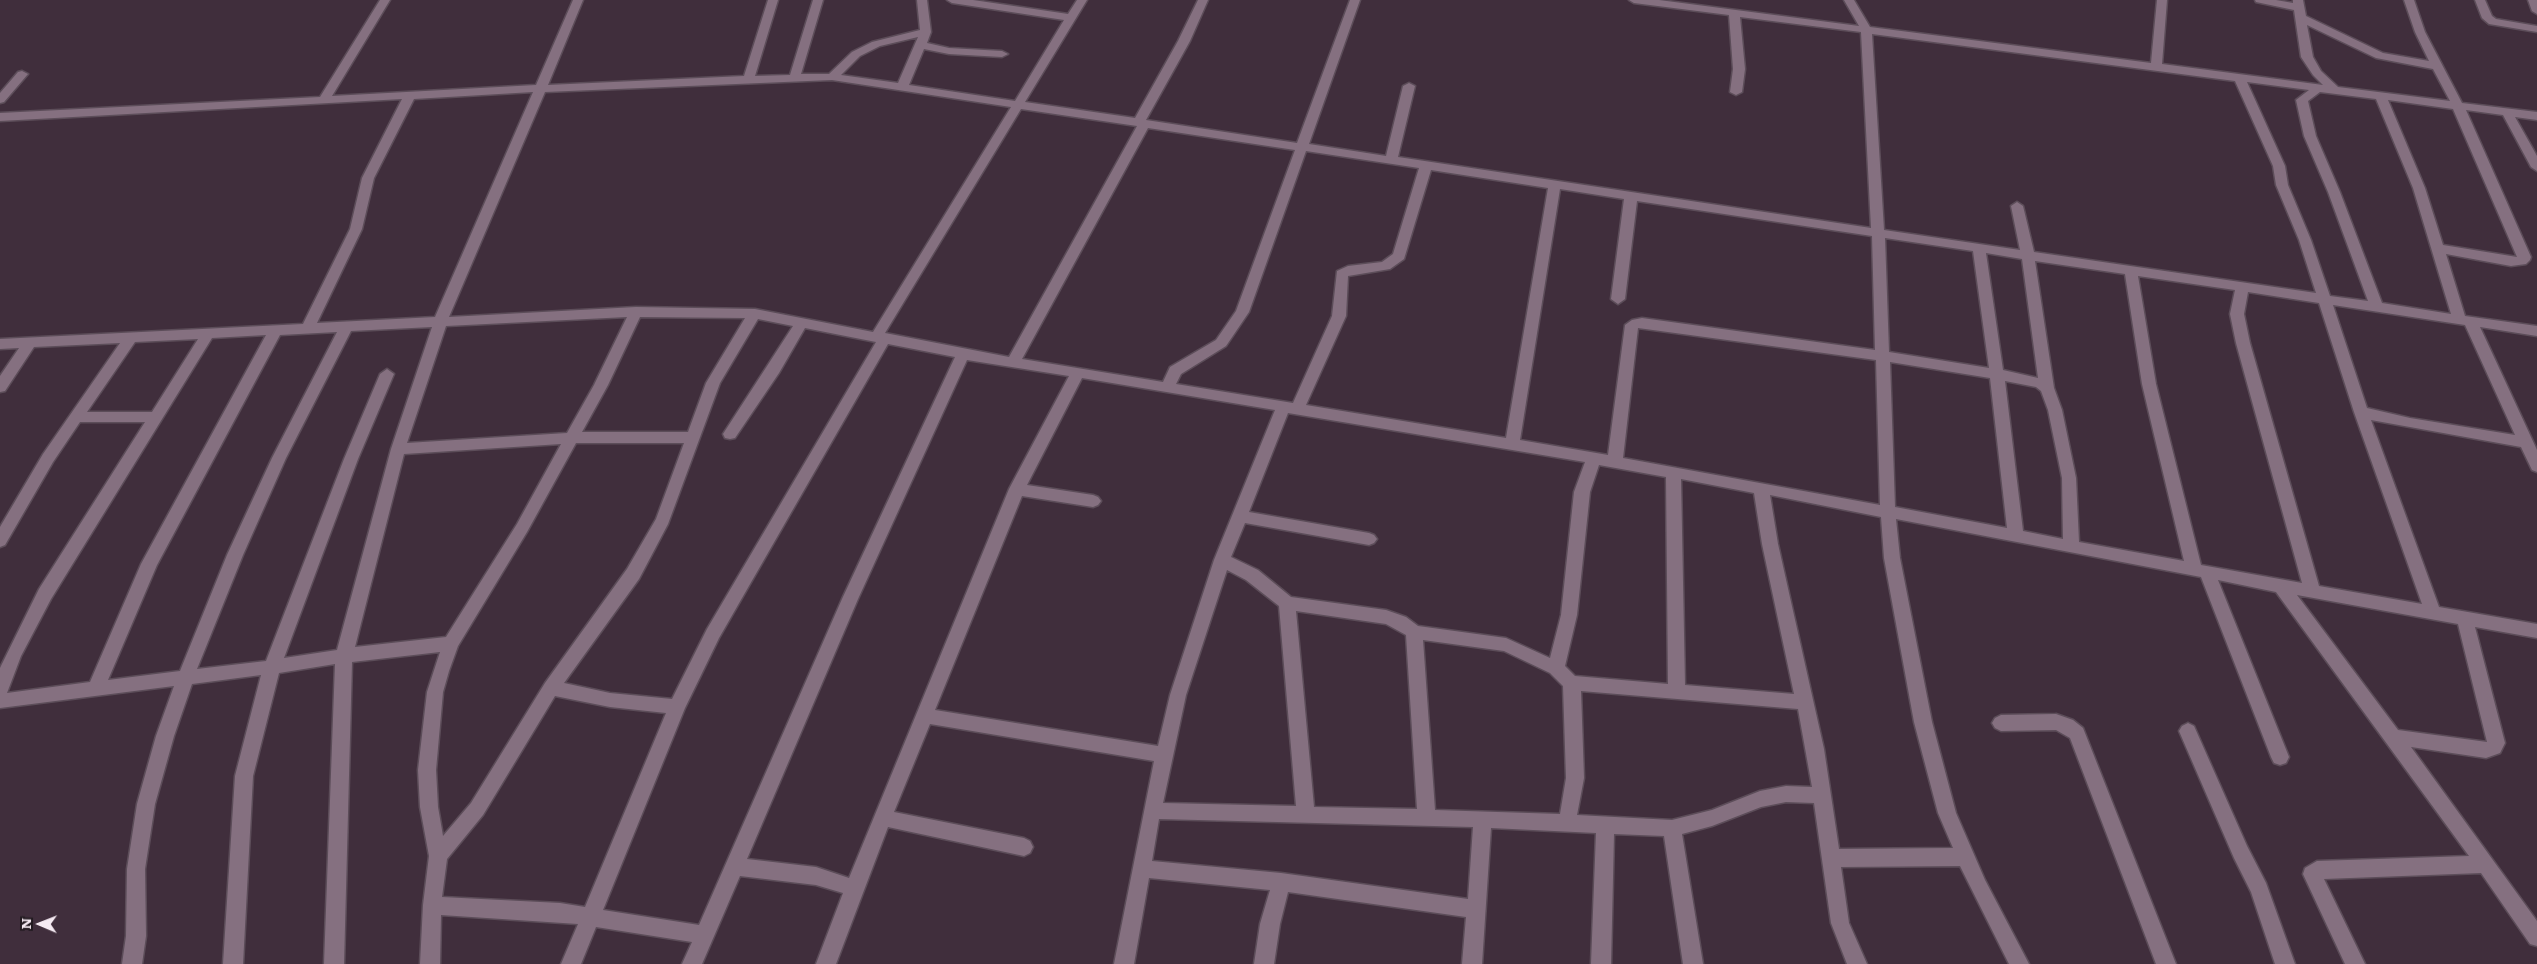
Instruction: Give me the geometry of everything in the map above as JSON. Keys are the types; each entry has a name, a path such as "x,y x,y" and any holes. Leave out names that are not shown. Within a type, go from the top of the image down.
{"street":[{"path":"324,100 385,0"},
{"path":"334,964 344,656 398,449 441,320 578,0"},
{"path":"748,78 772,0"},
{"path":"795,76 818,0"},
{"path":"902,87 926,32 922,0"},
{"path":"952,0 1072,18"},
{"path":"571,964 592,918 677,706 713,634 881,337 1017,106 1082,0"},
{"path":"1013,362 1141,123 1203,0"},
{"path":"1167,388 1176,371 1221,343 1242,312 1355,0"},
{"path":"1634,0 1722,6 1734,13 2537,116"},
{"path":"1849,0 1866,29 1878,233 1884,356 1888,512 1892,558 1923,722 1948,812 1964,857 2019,964"},
{"path":"2156,68 2162,0"},
{"path":"2260,0 2299,8 2380,56 2438,66"},
{"path":"2409,0 2415,20 2458,106 2525,257 2521,261 2511,262 2436,248"},
{"path":"2480,0 2488,18 2493,22 2537,29"},
{"path":"2533,0 2537,12"},
{"path":"2299,8 2311,64 2321,79 2336,91"},
{"path":"1734,13 1739,69 1736,92"},
{"path":"832,77 844,64 869,48 900,37 926,32"},
{"path":"921,44 949,51 1002,54"},
{"path":"0,100 22,74"},
{"path":"0,117 748,78 832,77 2537,332"},
{"path":"2240,79 2278,166 2282,186 2305,240 2361,412 2434,614"},
{"path":"1391,160 1408,86"},
{"path":"2315,88 2314,92 2302,100 2310,136 2334,192 2377,308"},
{"path":"308,328 356,229 368,178 409,96"},
{"path":"2381,97 2418,188 2436,248 2465,320 2537,466"},
{"path":"2507,112 2537,168"},
{"path":"1124,964 1152,811 1178,695 1222,560 1240,516 1290,409 1339,316 1342,274 1348,270 1384,266 1399,256 1426,165"},
{"path":"1512,444 1555,184"},
{"path":"1618,299 1631,196"},
{"path":"2017,206 2028,255 2047,388 2055,410 2069,478 2071,544"},
{"path":"1979,248 1997,374 2016,536"},
{"path":"2131,271 2149,384 2200,570 2280,757"},
{"path":"2242,287 2237,314 2243,343 2312,591"},
{"path":"430,964 432,905 438,856 429,807 427,770 435,692 451,644 522,528 602,385 636,312"},
{"path":"0,344 441,320 636,312 755,314 963,354 1673,472 2016,536 2071,544 2281,586 2537,631"},
{"path":"438,856 477,809 551,688 637,566 662,520 713,383 755,314"},
{"path":"730,434 774,369 801,323"},
{"path":"1616,462 1632,325 1642,323 1884,356 1997,374 2040,383 2047,388"},
{"path":"132,964 136,936 136,869 146,804 185,679 235,555 279,458 347,326"},
{"path":"96,689 149,564 276,330"},
{"path":"0,690 13,655 45,594 209,332"},
{"path":"0,542 48,458 131,337"},
{"path":"0,387 30,342"},
{"path":"692,964 733,866 828,656 850,599 963,354"},
{"path":"826,964 854,888 1017,489 1078,372"},
{"path":"233,964 244,776 272,667 351,459 386,374"},
{"path":"2361,412 2526,442"},
{"path":"76,418 156,416"},
{"path":"398,449 571,438 693,437"},
{"path":"1556,668 1569,615 1582,492 1594,458"},
{"path":"1673,472 1677,691"},
{"path":"1761,488 1770,544 1806,702 1832,858 1840,923 1857,964"},
{"path":"1017,489 1093,501"},
{"path":"1240,516 1368,539"},
{"path":"1222,560 1252,574 1287,603 1386,617 1400,622 1414,632 1475,639 1506,645 1556,668 1570,683 1574,704 1575,778 1567,823"},
{"path":"2281,586 2343,673 2394,737 2537,937"},
{"path":"1287,603 1304,770 1305,814"},
{"path":"2394,737 2486,750 2494,748 2496,743 2465,619"},
{"path":"1414,632 1427,817"},
{"path":"0,701 185,679 423,645 451,644"},
{"path":"1570,683 1806,702"},
{"path":"551,688 610,700 677,706"},
{"path":"925,716 1164,755"},
{"path":"2001,724 2056,722 2067,725 2076,733 2166,964"},
{"path":"2188,731 2240,852 2259,889 2285,964"},
{"path":"1152,811 1427,817 1672,828 1712,818 1760,799 1786,794 1821,795"},
{"path":"883,818 1024,846"},
{"path":"1472,964 1484,819"},
{"path":"1601,964 1604,924 1605,825"},
{"path":"1672,828 1693,964"},
{"path":"1832,858 1964,857"},
{"path":"2355,964 2312,874 2317,870 2485,864"},
{"path":"733,866 816,876 854,888"},
{"path":"1142,868 1281,882 1476,909"},
{"path":"1264,964 1270,924 1281,882"},
{"path":"432,905 518,908 704,934"}]}
